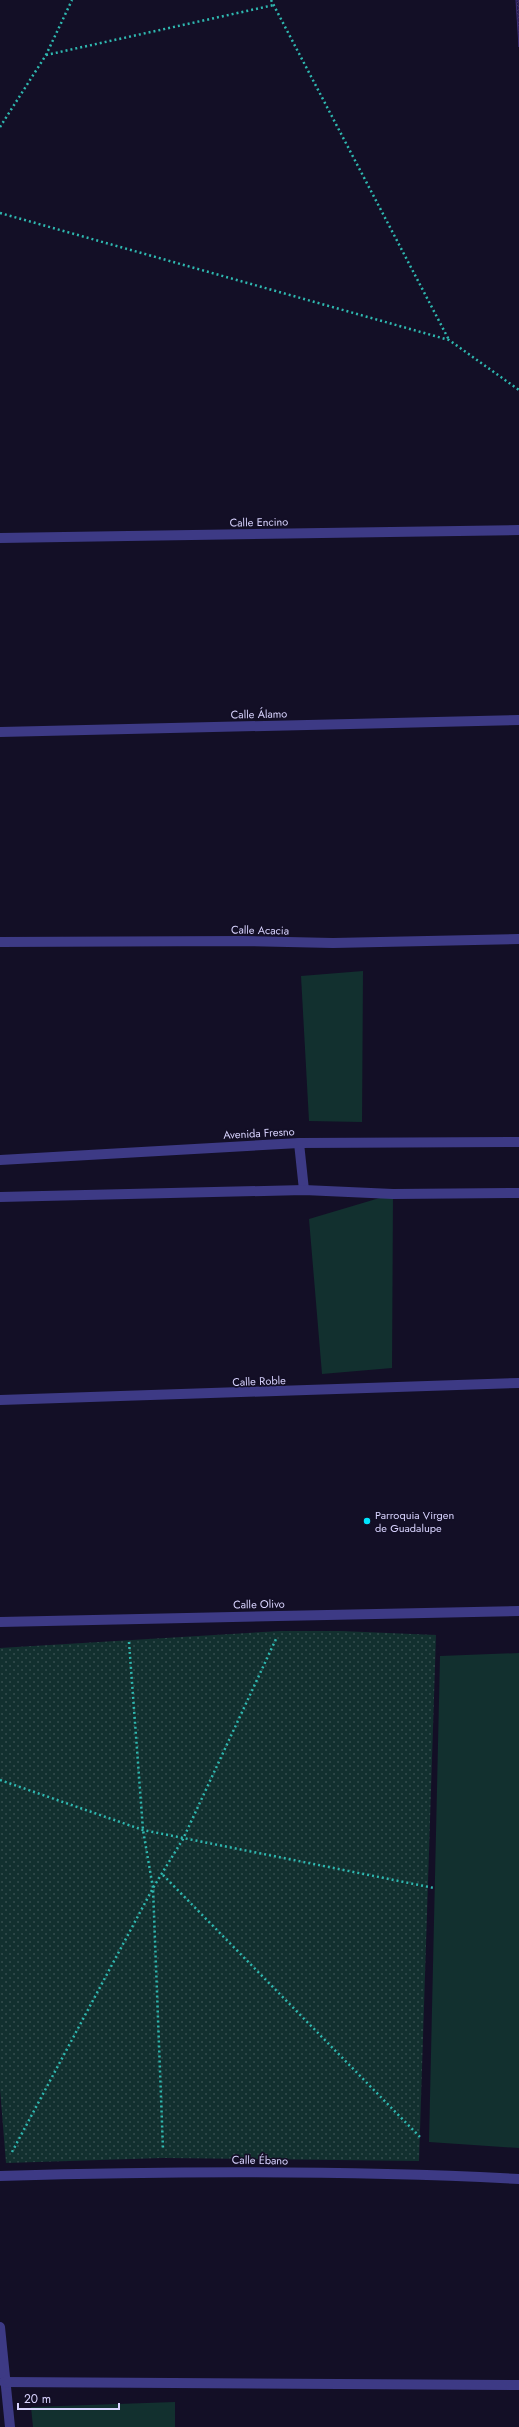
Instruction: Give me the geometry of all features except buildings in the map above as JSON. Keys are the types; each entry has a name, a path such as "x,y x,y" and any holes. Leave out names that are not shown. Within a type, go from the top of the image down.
{"street":[{"name":"Calle Encino","path":"0,538 519,530"},
{"name":"Calle Álamo","path":"0,732 519,720"},
{"name":"Calle Acacia","path":"0,942 242,941 333,943 519,939"},
{"name":"Avenida Fresno","path":"0,1160 299,1143 519,1142"},
{"path":"299,1143 304,1190"},
{"path":"0,1197 304,1190 393,1194 519,1193"},
{"name":"Calle Roble","path":"0,1400 519,1383"},
{"name":"Calle Olivo","path":"0,1622 519,1610"},
{"name":"Calle Ébano","path":"0,2176 167,2171 427,2174 519,2179"},
{"path":"0,2327 4,2382 10,2427"},
{"path":"4,2382 519,2385"}],"path":[{"path":"0,127 46,55 72,0"},
{"path":"271,0 449,340"},
{"path":"46,55 274,5"},
{"path":"0,213 449,340 519,390"},
{"path":"10,2156 153,1888 183,1839 277,1638"},
{"path":"129,1641 143,1830 153,1888 163,2158"},
{"path":"0,1780 143,1830 434,1888"},
{"path":"162,1875 420,2138"}],"green space":[{"path":"363,971 362,1122 309,1121 301,976"},
{"path":"393,1194 392,1368 322,1374 309,1219"},
{"path":"280,1631 341,1631 436,1635 419,2161 163,2158 6,2163 0,2089 0,1648"},
{"path":"519,1653 519,2148 429,2142 440,1656"},
{"path":"175,2402 175,2427 33,2427 31,2407"}],"place":[{"name":"Parroquia Virgen de Guadalupe","path":"367,1521"}]}
